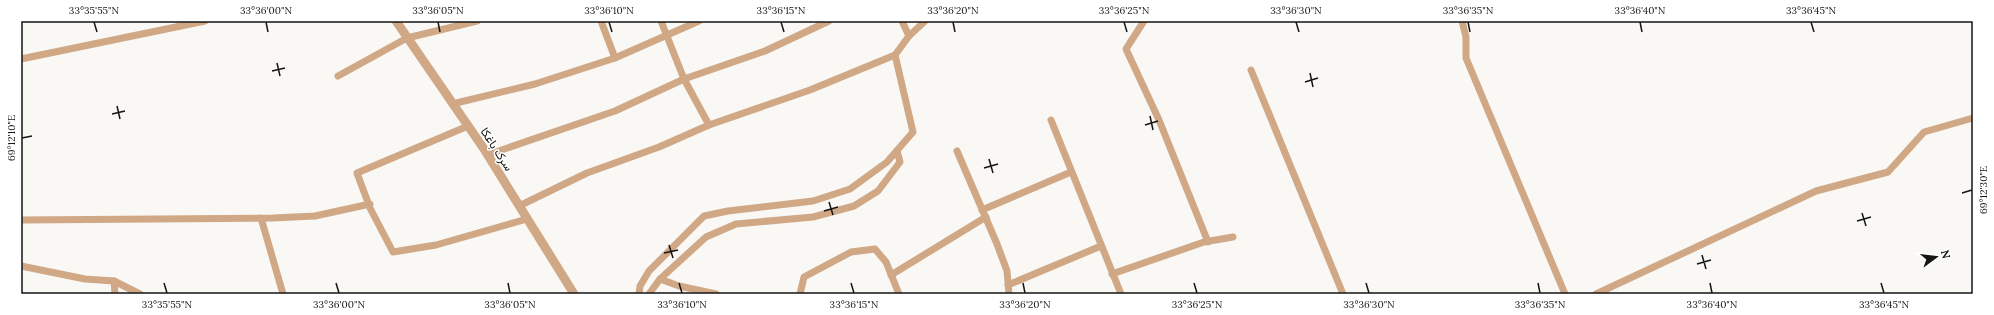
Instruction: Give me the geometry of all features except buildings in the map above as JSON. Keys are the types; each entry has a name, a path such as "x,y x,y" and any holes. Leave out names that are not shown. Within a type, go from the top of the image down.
{"street":[{"path":"21,59 206,21"},
{"name":"سرک باغکا","path":"396,21 487,155 574,294"},
{"path":"338,76 407,38 477,21"},
{"path":"601,21 615,58"},
{"path":"661,21 668,35 684,79 709,125"},
{"path":"452,104 535,84 615,58 699,21"},
{"path":"487,155 615,111 684,79 765,51 829,21"},
{"path":"902,21 909,36"},
{"path":"519,206 587,173 660,147 709,125 810,90 895,55 909,36 925,21"},
{"path":"1144,21 1126,49 1159,120 1208,242"},
{"path":"1462,21 1466,37 1466,58 1565,294"},
{"path":"639,294 640,286 649,272 704,216 728,211 813,201 850,189 888,162 913,132 895,55"},
{"path":"1250,70 1343,294"},
{"path":"1596,294 1816,191 1888,172 1924,132 1973,118"},
{"path":"1051,120 1121,294"},
{"path":"468,126 357,173 393,252 436,245 527,219"},
{"path":"649,294 660,279 706,237 736,224 813,217 854,206 878,191 900,162 897,151"},
{"path":"957,151 986,217 1007,271 1009,294"},
{"path":"982,210 1071,172"},
{"path":"21,220 261,218 315,216 370,204"},
{"path":"891,275 986,217"},
{"path":"261,218 283,294"},
{"path":"1112,274 1204,242 1233,237"},
{"path":"1008,284 1101,246"},
{"path":"800,294 804,277 851,252 875,249 886,262 899,294"},
{"path":"21,266 85,279 114,281 140,294"},
{"path":"660,279 679,286 716,294"},
{"path":"114,281 115,294"}]}
